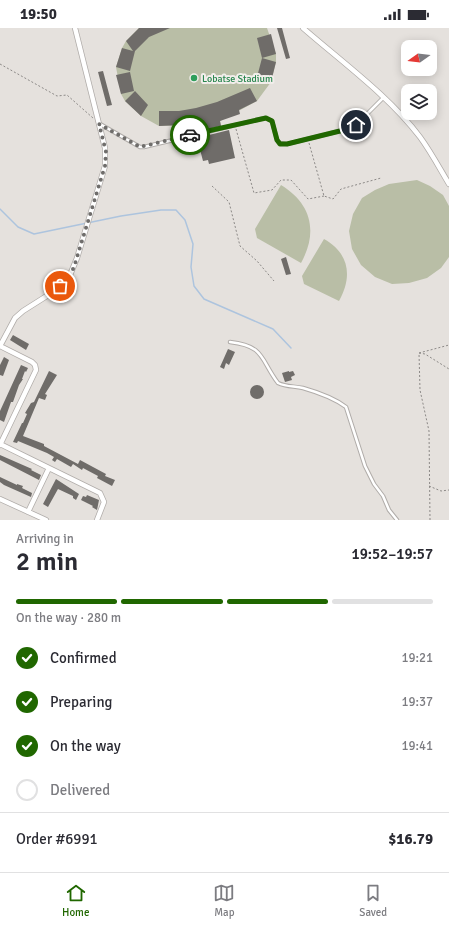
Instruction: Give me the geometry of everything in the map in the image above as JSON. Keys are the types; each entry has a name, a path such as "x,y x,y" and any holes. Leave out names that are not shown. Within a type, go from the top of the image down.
{"street":[{"path":"76,28 105,148 106,162 74,267 65,281 53,292 23,311 15,318 0,346 32,362 36,367 35,373 0,444 102,495 104,502 97,520"},
{"path":"304,28 383,98 420,138 449,184"},
{"path":"28,512 49,468"},
{"path":"0,499 46,520"}],"lane":[{"path":"99,124 140,147 266,118 272,121 277,140 280,144 287,144 348,129 356,125 383,98"},
{"path":"230,342 256,349 278,383 303,388 329,397 346,407 365,466 374,484 397,520"}],"path":[{"path":"0,64 57,96 67,95 99,124"},
{"path":"235,124 254,193 272,190 281,180 291,180 308,199 324,196 333,199 341,189 381,178"},
{"path":"308,139 324,196"},
{"path":"212,186 229,202 238,233 240,246 257,262 274,282"},
{"path":"419,353 449,345"},
{"path":"419,353 425,354 449,369"},
{"path":"419,353 420,390 429,431 430,520"},
{"path":"429,486 441,491 449,490"}],"green space":[{"name":"Lobatse Stadium","path":"139,28 267,28 276,54 276,62 271,82 257,101 220,121 221,126 204,130 203,125 183,128 182,125 159,126 141,116 125,101 121,94 116,67 122,48 126,41"},
{"path":"417,180 430,186 443,195 449,206 449,257 441,268 427,278 409,283 392,284 375,277 361,265 352,249 349,231 353,214 362,198 375,190 389,184"},
{"path":"281,185 300,201 309,220 309,240 301,263 257,238 255,229"},
{"path":"324,239 339,251 346,266 346,283 339,301 304,284 302,276"}],"building":[{"path":"139,28 170,28 149,37 135,51 130,71 116,67 122,48 133,51 126,41"},
{"path":"277,28 282,28 290,58 286,59"},
{"path":"271,34 276,54 262,58 257,38"},
{"path":"262,58 276,62 271,82 257,77"},
{"path":"103,71 112,105 107,106 98,72"},
{"path":"130,72 134,91 121,94 116,75"},
{"path":"250,88 257,101 239,110 240,114 220,121 221,126 204,130 203,125 183,128 182,125 159,126 159,111 179,111 196,108 217,102"},
{"path":"135,91 148,105 141,116 125,101"},
{"path":"229,130 235,158 209,164 208,160 203,161 197,138"},
{"path":"286,257 291,274 286,275 281,259"},
{"path":"13,335 29,344 26,350 10,340"},
{"path":"228,349 235,352 229,365 226,363 224,369 220,367"},
{"path":"4,357 9,360 3,376 0,375 0,365"},
{"path":"21,365 28,368 26,372 25,371 13,402 11,402 4,422 0,420 0,411"},
{"path":"49,371 57,375 45,394 47,395 45,400 39,398 23,436 44,444 44,446 78,464 80,460 106,474 105,476 115,480 112,486 83,468 82,470 73,464 71,467 57,459 55,462 52,460 54,457 47,453 18,441 17,443 13,442 27,414 25,413 31,403 34,402"},
{"path":"293,371 295,375 291,377 292,380 285,382 282,373"},
{"path":"257,385 262,387 264,392 262,397 257,399 252,397 250,392 252,387"},
{"path":"0,455 32,469 31,470 41,475 39,480 0,460"},
{"path":"0,477 17,485 23,486 22,488 32,493 31,497 4,485 0,482"},
{"path":"56,479 79,494 76,500 73,496 58,489 48,507 43,504"},
{"path":"87,495 99,500 97,510 92,507 93,506 81,500 83,496 86,497"}],"waterway":[{"path":"0,209 18,227 34,234 121,216 161,210 176,210 185,220 193,244 191,267 194,286 204,299 273,329 291,348"}],"way so far":[{"path":"60,286 70,275 74,267 105,166 106,152 99,124 140,147 190,135"}],"place":[{"name":"Lobatse Stadium","path":"194,78"}],"route":[{"path":"190,135 266,118 272,121 277,140 280,144 287,144 348,129 356,125"}]}
